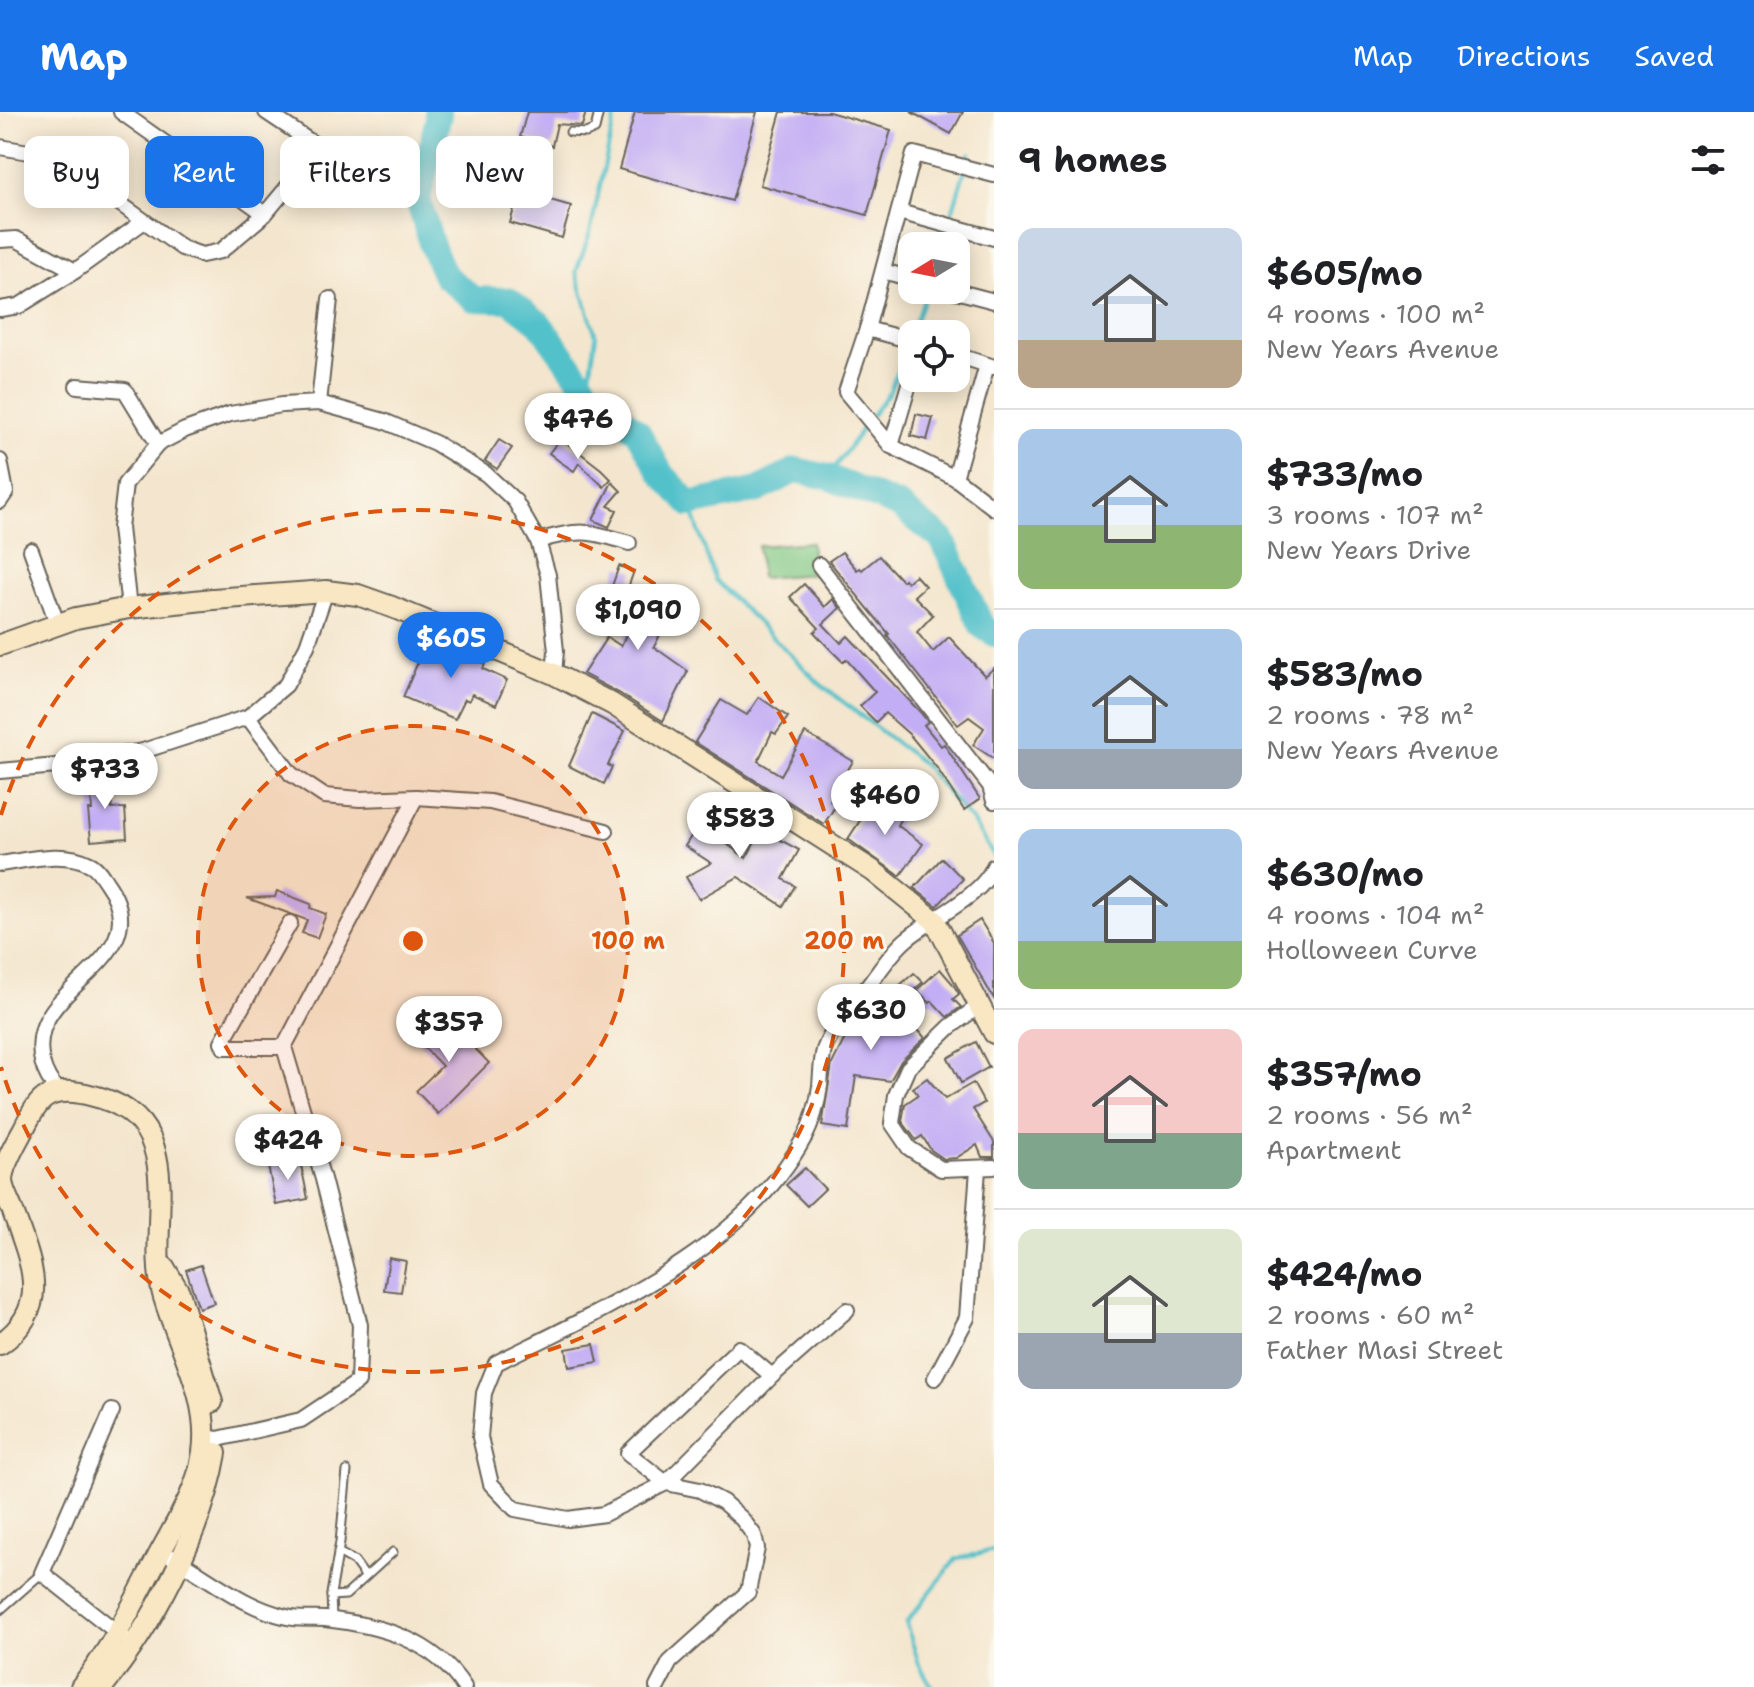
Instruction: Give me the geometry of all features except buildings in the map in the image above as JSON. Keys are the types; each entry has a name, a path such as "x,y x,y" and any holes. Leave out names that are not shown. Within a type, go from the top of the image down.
{"street":[{"path":"121,112 265,214"},
{"path":"0,147 40,154 70,168 182,248 202,255 221,251 265,214 320,148 266,112"},
{"path":"994,175 914,154 867,329 846,392 891,446 955,478 994,508"},
{"path":"899,212 994,238"},
{"path":"0,309 19,306 75,271 143,222"},
{"path":"0,240 16,239 75,271"},
{"path":"883,271 898,275"},
{"path":"970,295 994,301"},
{"path":"319,403 330,299"},
{"path":"867,329 898,337"},
{"path":"955,478 990,366 970,360"},
{"path":"77,386 125,390 158,444"},
{"path":"891,446 907,392"},
{"path":"129,608 120,528 125,484 158,444 185,430 230,414 282,405 319,403 384,421 435,443 486,474 515,501 538,541 548,575 556,651 554,674"},
{"path":"0,461 6,492 0,501"},
{"path":"538,541 572,531 598,533 629,543"},
{"path":"31,550 57,623"},
{"path":"819,565 992,785 994,801"},
{"path":"0,771 57,766 143,751 248,717 286,685 307,646 326,591"},
{"path":"0,645 57,623 129,608 326,591 358,595 392,607 554,674 612,704 873,871 935,921 994,1033"},
{"path":"248,717 291,774 324,796 490,802 606,831"},
{"path":"211,1438 301,1420 358,1382 360,1325 323,1179 284,1047 416,797"},
{"path":"0,864 56,857 75,858 93,865 118,904 120,922 114,942 101,963 51,1014 43,1029 42,1065 47,1078 58,1091"},
{"path":"847,1310 772,1376 666,1483 604,1514 568,1519 515,1509 491,1484 480,1437 484,1393 496,1363 596,1313 683,1264 730,1226 767,1189 805,1137 819,1095 824,1051 846,1013 907,939 961,902 992,870"},
{"path":"284,1047 224,1047 222,1042 290,923"},
{"path":"980,1005 950,1027 908,1068 896,1095 892,1123 909,1148 941,1169 994,1167"},
{"path":"0,1344 14,1334 28,1317 35,1296 28,1253 1,1179 32,1113 43,1098 58,1091 104,1099 129,1111 156,1148 159,1166 158,1257 163,1293 211,1438 209,1492 180,1561 126,1639 81,1687"},
{"path":"935,1378 967,1318 978,1169"},
{"path":"657,1687 670,1662 748,1592 757,1548 754,1535 723,1502 700,1490 666,1483 628,1453 739,1348 772,1376"},
{"path":"112,1411 42,1573 126,1639"},
{"path":"102,1687 126,1639 161,1551 193,1490 211,1438"},
{"path":"161,1551 223,1590 288,1617 369,1624 414,1642 452,1667 464,1687"}],"lane":[{"path":"570,132 586,133 595,129 599,112"},
{"path":"332,1620 331,1596 347,1471"},
{"path":"338,1552 354,1561 365,1576"},
{"path":"331,1596 346,1595 393,1552"},
{"path":"0,1610 42,1573"}],"green space":[{"path":"811,542 814,574 761,578 758,546"}],"waterway":[{"path":"437,112 439,115 418,199 445,276 474,299 509,300 539,323 588,390 638,432 661,473 690,504 758,490 796,470 828,477 899,506 942,539 982,626 994,634"},
{"path":"588,390 596,336 576,272 590,233 616,112"},
{"path":"946,232 970,153"},
{"path":"916,320 922,304"},
{"path":"872,415 890,391 898,369"},
{"path":"828,477 867,422"},
{"path":"690,504 715,580 819,683 922,763 972,821 994,856"},
{"path":"932,1687 919,1664 906,1623 956,1559 994,1550"}]}
